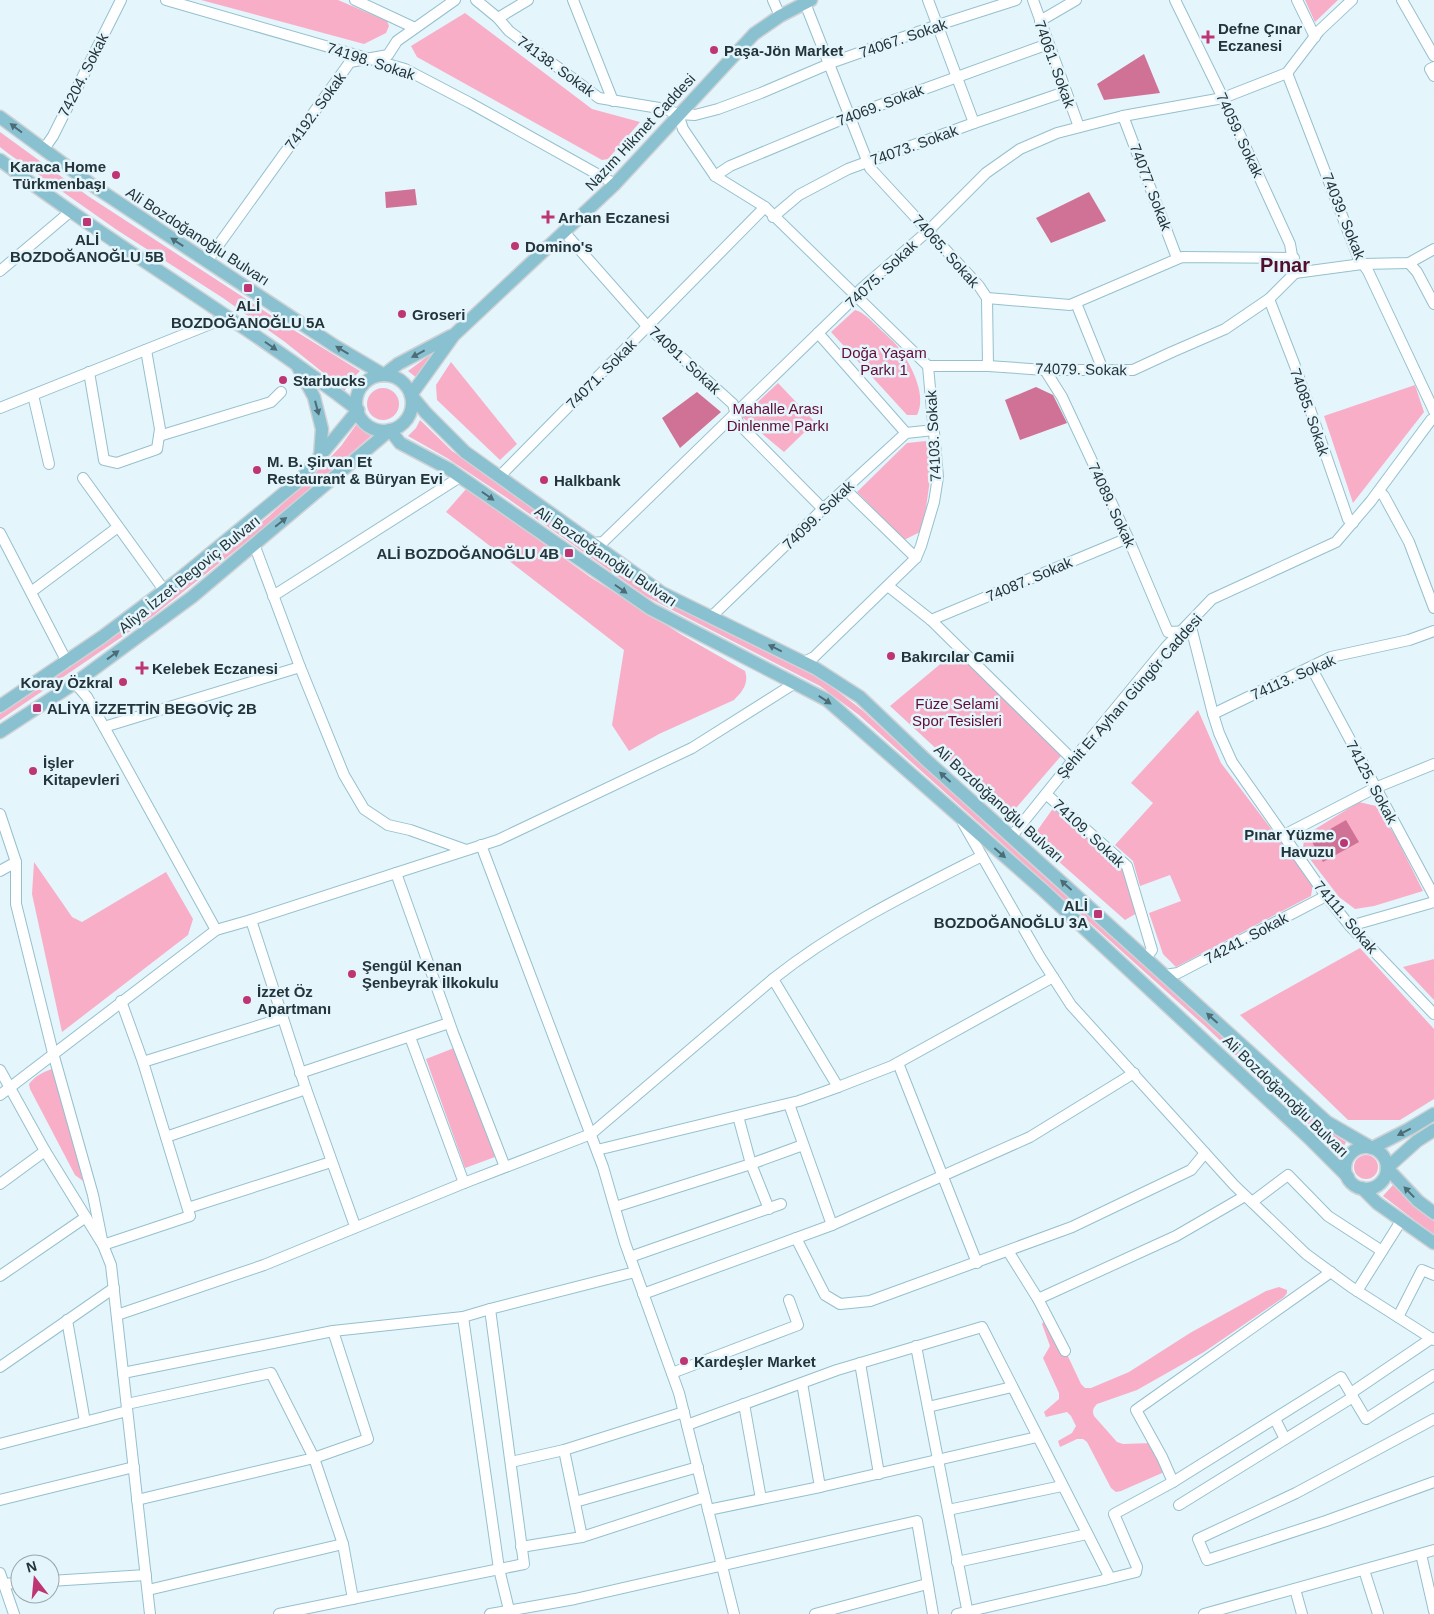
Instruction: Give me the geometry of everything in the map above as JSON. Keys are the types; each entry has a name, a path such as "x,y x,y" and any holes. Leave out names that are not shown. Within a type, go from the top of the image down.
{"main road":[{"name":"Nazım Hikmet Caddesi","path":"454,335 565,233 615,184 754,34 780,16 808,2"},
{"name":"Ali Bozdoğanoğlu Bulvarı","path":"0,117 95,187 335,346 384,375"},
{"path":"1,162 71,212 296,364 358,410"},
{"path":"384,375 398,364 454,335"},
{"path":"411,395 454,335"},
{"path":"296,364 314,397 322,429 320,457"},
{"path":"384,375 401,381 411,395 412,404 406,420 399,427 390,430 381,431 372,428 364,422 358,410 357,396 361,387 375,377 384,375"},
{"name":"Ali Bozdoğanoğlu Bulvarı","path":"411,395 465,452 662,593 804,662 860,697 924,758 1327,1122 1372,1148"},
{"name":"Aliya İzzet Begoviç Bulvarı","path":"0,706 67,662 164,590 301,479 358,410"},
{"name":"Ali Bozdoğanoğlu Bulvarı","path":"390,430 400,443 460,477 651,609 827,700 1084,928 1302,1131 1348,1178"},
{"name":"Aliya İzzet Begoviç Bulvarı","path":"0,732 74,683 192,597 390,430"},
{"path":"1372,1148 1409,1130 1434,1114"},
{"path":"1387,1168 1417,1141 1434,1130"},
{"path":"1362,1188 1371,1188 1377,1185 1386,1175 1387,1168 1383,1155 1372,1148 1358,1149 1348,1158 1346,1171 1348,1178 1352,1183 1362,1188 1377,1203 1434,1243"},
{"path":"1387,1168 1418,1201 1434,1213"}],"street":[{"name":"74204. Sokak","path":"44,149 53,136 121,0"},
{"name":"74198. Sokak","path":"166,0 405,69 615,184"},
{"path":"355,0 414,28"},
{"name":"74192. Sokak","path":"207,261 350,62 388,55 397,41 454,0"},
{"name":"74138. Sokak","path":"476,0 498,18 509,31 599,98 665,109 678,114"},
{"path":"498,18 528,0"},
{"path":"573,0 613,101"},
{"path":"773,0 780,16"},
{"path":"928,0 974,123"},
{"name":"74067. Sokak","path":"678,114 695,115 718,109 829,64 938,25 1016,0"},
{"name":"74061. Sokak","path":"1032,0 1078,128"},
{"path":"1040,21 1076,0"},
{"name":"74059. Sokak","path":"1175,0 1223,98 1290,244 1294,258 1295,273"},
{"path":"1297,0 1315,37"},
{"path":"1288,73 1315,37 1352,0"},
{"path":"1402,0 1434,56"},
{"name":"74065. Sokak","path":"808,2 829,64 870,168 979,286 987,298 1070,305 1182,257 1294,258"},
{"name":"74069. Sokak","path":"715,176 730,166 850,116 1048,44"},
{"name":"74075. Sokak","path":"592,543 603,542 861,289 928,231 986,173 1020,149 1057,133 1124,116 1223,98 1288,73"},
{"name":"74039. Sokak","path":"1288,73 1354,248 1368,271 1434,410"},
{"name":"74073. Sokak","path":"773,217 799,195 848,169 1065,92"},
{"path":"678,114 684,129 715,176 765,207 773,217 928,366"},
{"name":"74077. Sokak","path":"1124,116 1178,258"},
{"name":"74071. Sokak","path":"500,476 765,207"},
{"path":"0,271 71,212"},
{"name":"74091. Sokak","path":"565,233 648,327 733,404 738,423 823,508"},
{"path":"1295,273 1362,264 1409,263 1434,249"},
{"path":"1409,263 1417,272 1434,304"},
{"name":"74079. Sokak","path":"928,366 988,366 1045,370 1133,370 1225,329 1268,299 1295,273"},
{"path":"987,298 988,366"},
{"name":"74085. Sokak","path":"1268,299 1295,366 1348,519 1353,523"},
{"path":"1076,303 1103,370"},
{"path":"0,408 228,317"},
{"path":"818,332 906,433 934,430"},
{"path":"89,372 104,460 117,462 156,449 160,429 146,350"},
{"name":"74103. Sokak","path":"804,662 814,657 916,558 934,502 938,477 928,366"},
{"name":"74089. Sokak","path":"1045,370 1062,397 1128,538 1168,632 1180,632"},
{"path":"159,436 271,402 281,392"},
{"path":"33,395 49,464"},
{"name":"Şehit Er Ayhan Güngör Caddesi","path":"1012,836 1072,760 1180,632 1212,599 1336,542 1379,492 1434,418"},
{"name":"74099. Sokak","path":"711,617 823,508 906,433"},
{"path":"273,596 460,477"},
{"path":"83,478 164,590"},
{"path":"845,488 916,558"},
{"path":"1379,492 1384,496 1430,584 1434,608"},
{"path":"32,592 118,527"},
{"path":"0,532 67,662"},
{"name":"74087. Sokak","path":"931,620 1128,538"},
{"path":"254,544 344,775 364,809 388,825 410,830 466,850"},
{"path":"888,586 931,620 1072,760"},
{"name":"74111. Sokak","path":"1180,632 1192,631 1213,714 1232,762 1326,896 1350,926 1434,1014"},
{"name":"74113. Sokak","path":"1213,714 1331,657 1409,640 1434,631"},
{"path":"104,727 300,666"},
{"name":"74125. Sokak","path":"1311,667 1434,896"},
{"path":"74,683 87,698 104,727 216,930"},
{"path":"0,1094 120,1001 216,930 498,840 692,748 795,683"},
{"path":"1284,835 1375,788 1434,764"},
{"name":"74109. Sokak","path":"1046,794 1126,866 1152,950 1146,958"},
{"path":"0,814 16,862 16,904 53,1053 93,1195 103,1244 111,1265 150,1614"},
{"path":"960,818 1071,1005 1249,1199 1306,1254 1357,1291 1433,1339 1285,1439 1179,1505"},
{"path":"481,845 597,1150 630,1257 672,1373 684,1412 734,1614"},
{"path":"117,1315 264,1265 356,1226 591,1134 773,979 809,952 861,919 982,856"},
{"path":"0,871 16,862"},
{"path":"396,873 449,1023 505,1167"},
{"name":"74241. Sokak","path":"1165,976 1178,973 1326,896"},
{"path":"1350,926 1434,902"},
{"path":"251,920 284,1018 300,1073 356,1226"},
{"path":"597,1150 789,1104 838,1087 898,1063 1053,977"},
{"path":"773,979 838,1087"},
{"path":"103,1244 190,1216 143,1062 120,1001"},
{"path":"143,1062 284,1018"},
{"path":"300,1073 449,1023"},
{"path":"410,1036 464,1183"},
{"path":"898,1063 978,1263"},
{"path":"0,1070 45,1151 103,1244"},
{"path":"644,1294 832,1225 1030,1137 1134,1073"},
{"path":"166,1137 306,1089"},
{"path":"789,1104 832,1225"},
{"path":"738,1116 751,1164 769,1209"},
{"path":"615,1207 751,1164 803,1145"},
{"path":"0,1184 45,1151"},
{"path":"796,1238 825,1295 840,1304 870,1301 1072,1227 1191,1170 1206,1153"},
{"path":"188,1208 331,1162"},
{"path":"1038,1299 1176,1236 1249,1199 1288,1175 1328,1216 1382,1251"},
{"path":"630,1257 781,1204"},
{"path":"0,1276 86,1217"},
{"path":"1357,1291 1401,1221"},
{"path":"1008,1251 1038,1299 1065,1351"},
{"path":"1398,1317 1422,1270 1434,1275"},
{"path":"123,1373 333,1331 464,1317 636,1272"},
{"path":"1173,1482 1162,1457 1136,1410 1331,1272"},
{"path":"0,1367 114,1288"},
{"path":"672,1373 798,1325 789,1300"},
{"path":"284,1613 524,1564 490,1309"},
{"path":"464,1317 499,1569 510,1613"},
{"path":"67,1320 85,1422"},
{"path":"687,1425 860,1363 982,1327 1109,1576 1104,1580"},
{"path":"137,1500 314,1458 368,1439 333,1331"},
{"path":"916,1346 948,1510 964,1613 1136,1572 1137,1567 1114,1514 1173,1482 1341,1377 1366,1419 1434,1375"},
{"path":"860,1363 879,1474"},
{"path":"0,1444 85,1422 127,1408 271,1373 314,1458 343,1544 353,1599"},
{"path":"802,1383 820,1487"},
{"path":"928,1407 1012,1387"},
{"path":"744,1404 760,1499"},
{"path":"511,1462 564,1450 684,1412"},
{"path":"1275,1419 1285,1439"},
{"path":"1434,1419 1296,1493 1198,1539 1207,1560 1326,1522 1434,1482"},
{"path":"708,1510 938,1461 1037,1437"},
{"path":"564,1450 582,1537"},
{"path":"0,1500 134,1467"},
{"path":"575,1502 698,1467"},
{"path":"948,1510 1062,1486"},
{"path":"522,1547 582,1537 705,1497"},
{"path":"490,1614 510,1613 575,1599 917,1521 932,1614"},
{"path":"957,1562 1087,1534"},
{"path":"148,1590 343,1544"},
{"path":"1204,1614 1227,1611 1295,1588 1434,1550"},
{"path":"1421,1554 1434,1611"},
{"path":"1364,1570 1378,1614"},
{"path":"0,1573 2,1584 14,1614"},
{"path":"60,1580 146,1575"},
{"path":"815,1614 928,1584"},
{"path":"1295,1588 1302,1614"}],"green space":[{"path":"201,0 338,0 387,21 389,26 386,33 364,44"},
{"path":"1305,0 1338,0 1315,22"},
{"path":"465,13 592,109 640,122 608,159 602,160 417,57 411,46"},
{"path":"0,132 88,196 360,371 350,381 344,392 331,379 285,342 223,298 117,230 9,154 0,147"},
{"name":"Doğa Yaşam Parkı 1","path":"855,310 865,315 899,348 914,373 920,399 917,415 907,415 831,332"},
{"path":"443,345 417,378 408,371"},
{"path":"451,362 517,444 500,460 437,400 436,385"},
{"name":"Mahalle Arası Dinlenme Parkı","path":"778,383 815,422 784,452 742,417"},
{"path":"1415,385 1424,412 1353,503 1324,416"},
{"path":"383,388 395,392 399,404 395,416 383,420 371,416 367,404 371,392"},
{"path":"420,420 452,451 651,592 709,624 823,680 862,710 1019,854 1327,1130 1346,1142 1339,1156 1322,1137 1206,1027 859,715 820,686 647,597 507,498 447,458 408,436 416,428"},
{"path":"356,425 372,435 271,522 154,615 0,720 0,714 151,611 268,517 309,480 341,446"},
{"path":"926,441 932,465 926,508 920,532 904,540 857,492 907,443"},
{"path":"467,488 590,577 682,635 745,671 746,683 740,693 734,700 659,734 629,751 612,725 624,650 446,512"},
{"name":"Füze Selami Spor Tesisleri","path":"956,651 1061,756 1009,816 890,706"},
{"path":"1198,710 1221,763 1313,884 1311,896 1176,967 1163,954 1149,913 1181,901 1170,875 1140,886 1133,861 1115,845 1153,803 1131,783"},
{"path":"1359,802 1376,806 1396,837 1423,891 1374,906 1355,909 1339,897 1303,850 1304,836"},
{"path":"1054,807 1125,868 1137,913 1125,920 1032,838"},
{"path":"34,862 72,917 82,922 166,872 193,919 188,935 62,1032 32,894"},
{"path":"1360,948 1434,1029 1434,1099 1400,1120 1348,1120 1240,1015"},
{"path":"1434,959 1434,1000 1403,967"},
{"path":"454,1048 495,1157 465,1168 426,1059"},
{"path":"52,1069 56,1071 83,1181 75,1175 30,1089 29,1084 34,1079"},
{"path":"1366,1155 1375,1158 1378,1167 1375,1176 1366,1179 1357,1176 1354,1167 1357,1158"},
{"path":"1393,1185 1415,1207 1434,1221 1434,1235 1383,1196"},
{"path":"1279,1287 1287,1290 1284,1297 1204,1352 1137,1390 1097,1404 1095,1407 1093,1411 1094,1416 1117,1442 1123,1444 1152,1443 1165,1470 1162,1473 1116,1492 1111,1488 1087,1442 1083,1439 1077,1439 1060,1447 1058,1441 1072,1433 1076,1426 1067,1412 1046,1417 1044,1412 1059,1399 1059,1393 1043,1358 1050,1346 1042,1324 1048,1314 1081,1384 1085,1388 1091,1388 1129,1372 1190,1333 1266,1291"}],"shaded area":[{"path":"1144,54 1160,93 1104,100 1097,84"},
{"path":"415,189 417,205 386,208 385,192"},
{"path":"1089,192 1106,221 1051,243 1036,218"},
{"path":"1036,387 1053,395 1067,423 1020,440 1005,400"},
{"path":"697,392 721,412 680,448 662,418"},
{"path":"1346,820 1359,842 1323,862 1311,840"}],"place":[{"name":"Defne Çınar Eczanesi","path":"1208,37"},
{"name":"Paşa-Jön Market","path":"714,50"},
{"name":"Karaca Home Türkmenbaşı","path":"116,175"},
{"name":"Arhan Eczanesi","path":"548,217"},
{"name":"ALİ BOZDOĞANOĞLU 5B","path":"87,222"},
{"name":"Domino's","path":"515,246"},
{"name":"ALİ BOZDOĞANOĞLU 5A","path":"248,288"},
{"name":"Groseri","path":"402,314"},
{"name":"Starbucks","path":"283,380"},
{"name":"M. B. Şirvan Et Restaurant & Büryan Evi","path":"257,470"},
{"name":"Halkbank","path":"544,480"},
{"name":"ALİ BOZDOĞANOĞLU 4B","path":"569,553"},
{"name":"Bakırcılar Camii","path":"891,656"},
{"name":"Kelebek Eczanesi","path":"142,668"},
{"name":"Koray Özkral","path":"123,682"},
{"name":"ALİYA İZZETTİN BEGOVİÇ 2B","path":"37,708"},
{"name":"İşler Kitapevleri","path":"33,771"},
{"name":"Pınar Yüzme Havuzu","path":"1344,843"},
{"name":"ALİ BOZDOĞANOĞLU 3A","path":"1098,914"},
{"name":"Şengül Kenan Şenbeyrak İlkokulu","path":"352,974"},
{"name":"İzzet Öz Apartmanı","path":"247,1000"},
{"name":"Kardeşler Market","path":"684,1361"}],"district":[{"name":"Pınar","path":"1285,265"}]}
